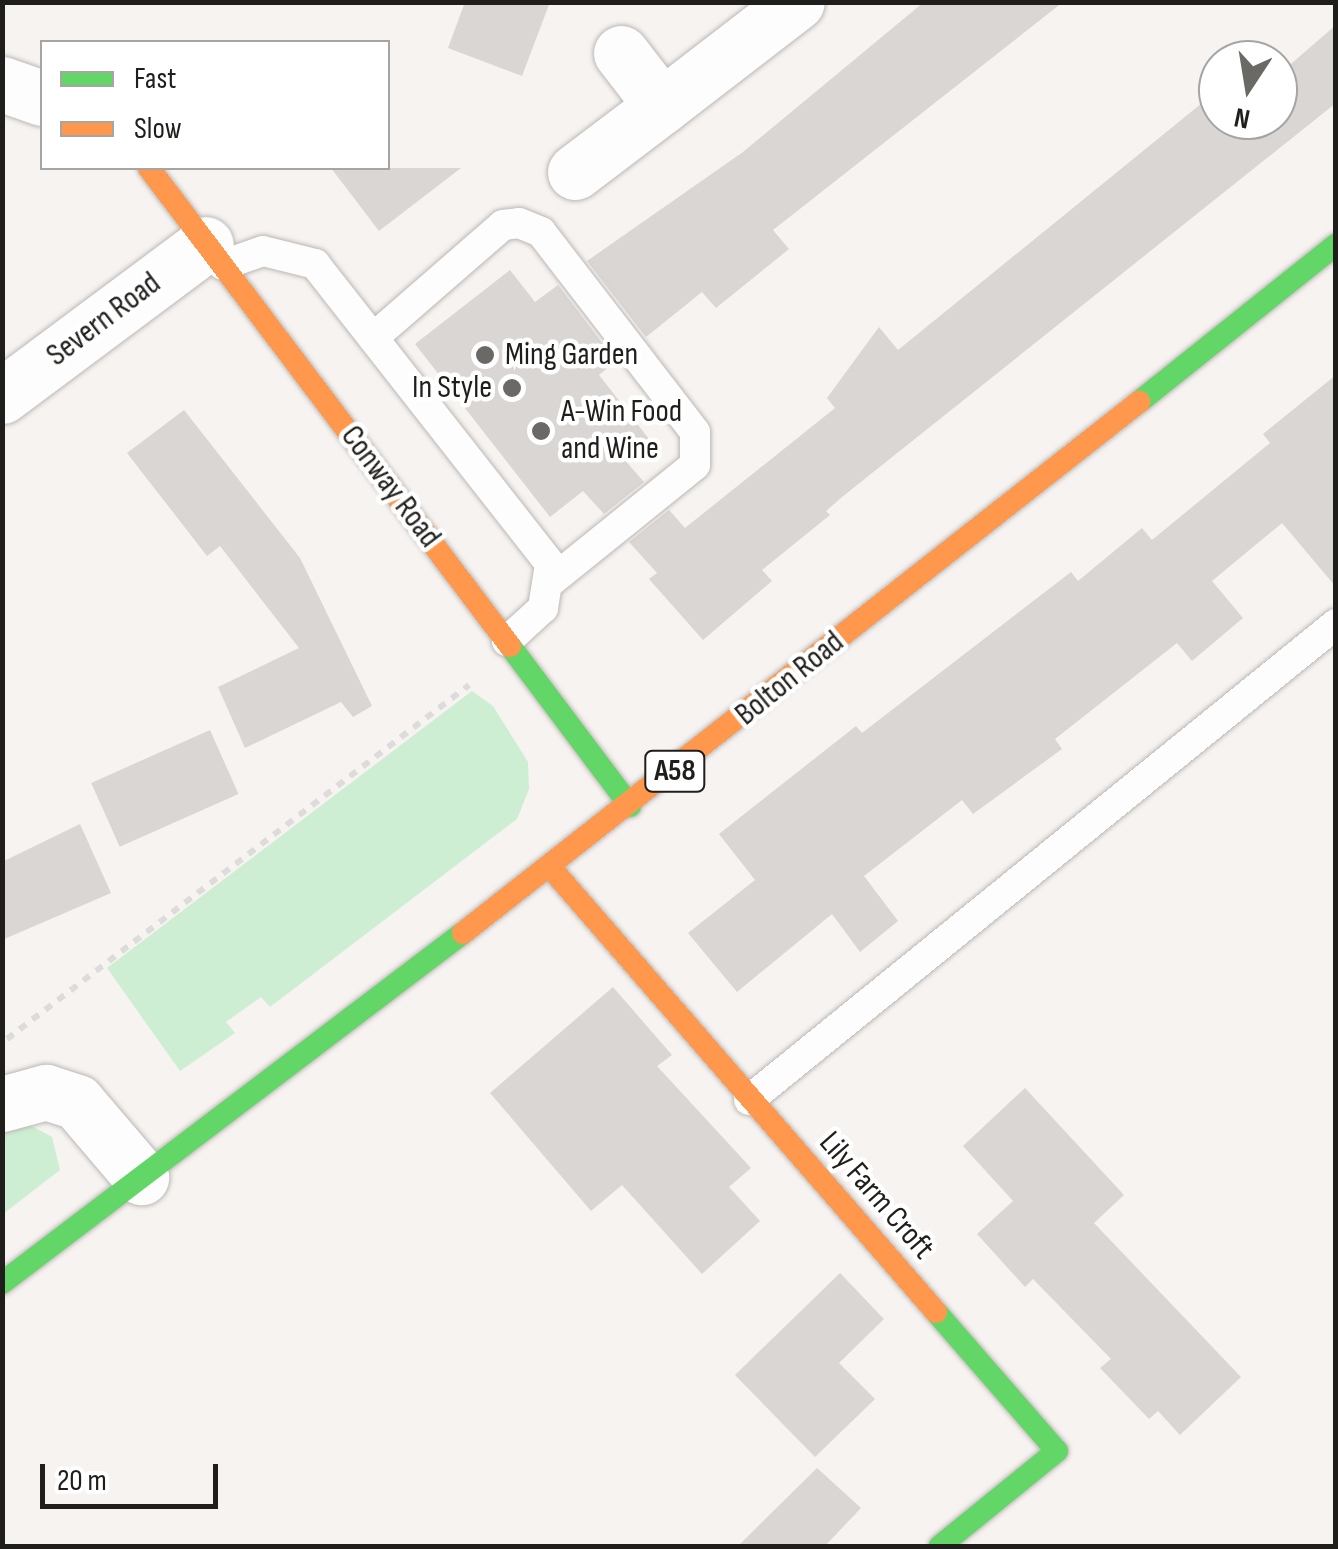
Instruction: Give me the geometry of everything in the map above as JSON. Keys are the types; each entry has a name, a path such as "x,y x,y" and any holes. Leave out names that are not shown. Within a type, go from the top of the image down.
{"street":[{"path":"575,172 797,2"},
{"path":"621,54 662,106"},
{"path":"2,84 40,97"},
{"name":"Conway Road","path":"151,170 630,806"},
{"name":"Bolton Road","path":"2,1282 630,806 1336,245"},
{"name":"Severn Road","path":"2,396 214,254"},
{"name":"Lily Farm Croft","path":"550,868 1057,1452 940,1546"},
{"path":"2,1104 46,1092 77,1102 142,1177"}],"lane":[{"path":"374,338 503,225 519,223 540,232 695,432 694,465 551,581"},
{"path":"214,254 263,251 316,264 550,564 551,581 543,608 510,646"},
{"path":"749,1100 1336,624"}],"path":[{"path":"2,1042 510,646"}],"green space":[{"path":"472,691 493,706 528,762 529,789 517,819 270,1007 261,997 226,1022 235,1033 180,1071 107,968"},
{"path":"30,1125 52,1137 60,1170 3,1214 3,1126"}],"building":[{"path":"465,2 550,2 522,76 448,48"},
{"path":"924,2 1063,2 773,230 789,249 716,308 702,292 646,337 587,261 743,152"},
{"path":"1336,25 1336,103 1298,133 1298,58"},
{"path":"1198,106 1198,140 1290,140 842,497 826,511 830,515 762,570 772,581 703,640 649,579 657,573 629,542 669,510 685,528 835,408 827,398 879,327 898,350"},
{"path":"461,168 379,231 333,170"},
{"path":"510,270 535,302 558,285 616,361 599,375 649,439 624,459 644,482 604,514 583,491 550,517 415,344"},
{"path":"1336,375 1336,587 1282,523 1212,581 1243,618 1192,661 1177,643 1055,739 1062,749 973,814 962,800 864,876 898,921 860,952 832,914 737,992 688,933 755,880 719,834 856,726 862,733 1071,572 1078,581 1142,528 1152,540 1270,443 1263,434"},
{"path":"184,410 300,558 372,706 353,717 341,702 245,748 218,687 299,648 220,546 207,556 127,453"},
{"path":"210,730 238,794 120,847 91,783"},
{"path":"80,824 111,893 2,940 2,862"},
{"path":"613,987 672,1055 657,1066 751,1168 729,1187 760,1221 702,1274 622,1185 591,1211 490,1093"},
{"path":"1025,1088 1124,1195 1094,1223 1241,1377 1180,1435 1158,1411 1149,1419 1100,1368 1111,1359 1033,1279 1025,1287 977,1234 1013,1201 963,1146"},
{"path":"840,1273 884,1319 839,1363 875,1399 815,1457 735,1375"},
{"path":"817,1468 861,1508 825,1546 738,1546"}],"traffic: fast":[{"path":"1139,402 1336,245"},
{"path":"510,646 630,806"},
{"path":"2,1283 463,933"},
{"path":"936,1312 1057,1451 940,1546"}],"traffic: slow":[{"path":"151,170 510,646"},
{"path":"463,933 1139,402"},
{"path":"550,867 936,1312"}],"place":[{"name":"Ming Garden","path":"485,355"},
{"name":"In Style","path":"512,388"},
{"name":"A-Win Food and Wine","path":"541,431"}]}
